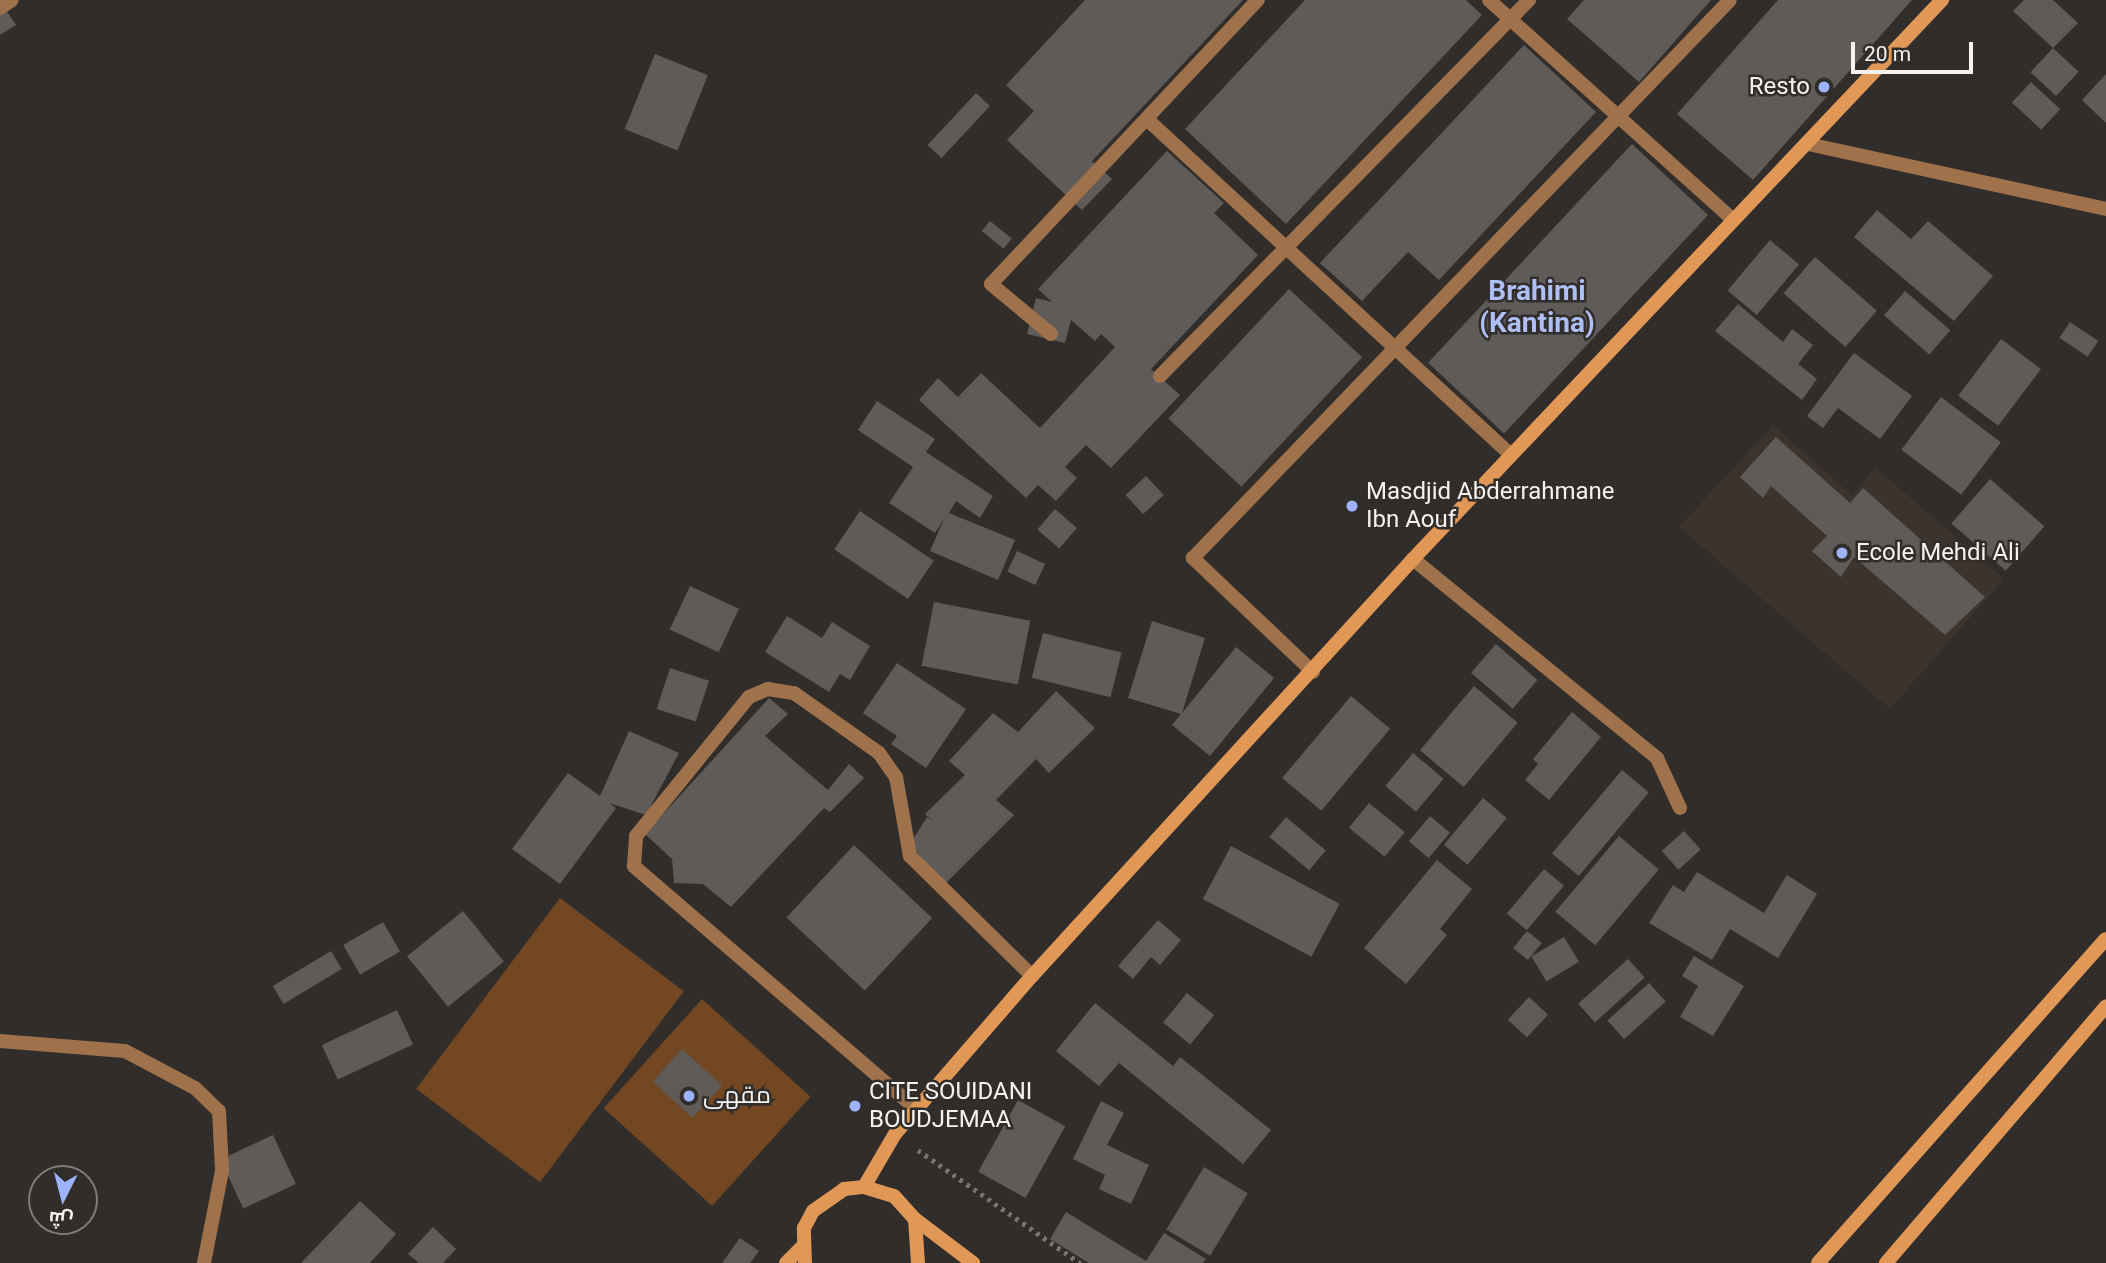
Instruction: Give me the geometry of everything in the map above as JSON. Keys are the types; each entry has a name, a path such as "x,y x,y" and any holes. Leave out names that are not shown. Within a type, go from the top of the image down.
{"main road":[{"path":"864,1186 895,1134 915,1108 1032,976 1313,672 1413,559 1942,0"},
{"path":"1818,1263 2106,939"},
{"path":"1886,1263 2106,1006"},
{"path":"804,1263 804,1228 827,1197 864,1186 894,1196 915,1219 973,1263"},
{"path":"915,1219 918,1263"},
{"path":"786,1263 802,1247"}],"street":[{"path":"0,8 12,0"},
{"path":"1051,334 991,284 1150,122 1258,0"},
{"path":"1489,0 1733,220"},
{"path":"1160,376 1290,251 1529,0"},
{"path":"1313,672 1193,558 1730,0"},
{"path":"1150,122 1511,455"},
{"path":"1808,144 2106,209"},
{"path":"1413,559 1657,758 1680,808"},
{"path":"915,1108 634,866 636,836 749,697 768,689 794,693 879,753 896,777 910,856 1032,976"},
{"path":"0,1041 125,1051 195,1088 219,1111 222,1171 204,1263"}],"path":[{"path":"895,1134 1080,1263"}],"shaded area":[{"name":"Ecole Mehdi Ali","path":"1773,425 1852,495 1875,467 2004,579 1890,709 1679,527"},
{"path":"560,898 684,991 540,1182 416,1089"},
{"path":"702,999 810,1097 712,1206 604,1108"}],"building":[{"path":"1085,0 1243,0 1092,161 1112,179 1082,210 1007,140 1034,111 1006,85"},
{"path":"1305,0 1466,0 1482,15 1286,224 1185,129"},
{"path":"1584,0 1711,0 1639,82 1567,19"},
{"path":"1778,0 1912,0 1753,180 1677,114"},
{"path":"2024,0 2053,0 2078,23 2053,48 2013,11"},
{"path":"0,1 16,25 0,35"},
{"path":"1524,45 1596,112 1439,280 1408,252 1362,301 1320,263"},
{"path":"2053,48 2079,72 2056,96 2030,72"},
{"path":"655,54 708,75 678,150 625,129"},
{"path":"2106,74 2106,123 2082,100"},
{"path":"2031,82 2060,109 2041,130 2012,102"},
{"path":"976,93 990,106 941,158 928,145"},
{"path":"1632,144 1708,215 1504,434 1428,363"},
{"path":"1167,151 1224,203 1214,213 1258,255 1151,369 1180,395 1111,468 1086,445 1065,467 1077,478 1056,501 1038,485 1026,498 919,400 938,378 958,397 981,373 1040,428 1115,347 1101,334 1095,341 1071,320 1065,343 1027,334 1036,298 1052,302 1038,289"},
{"path":"1877,210 1911,239 1928,221 1993,276 1954,321 1854,237"},
{"path":"990,221 1012,239 1004,249 982,231"},
{"path":"1770,240 1799,264 1757,315 1728,291"},
{"path":"1815,257 1877,311 1845,347 1784,293"},
{"path":"1289,289 1362,357 1241,487 1168,418"},
{"path":"1905,291 1950,330 1929,355 1884,315"},
{"path":"1738,304 1783,342 1792,329 1813,345 1798,364 1817,379 1802,400 1715,331"},
{"path":"2070,322 2098,341 2088,357 2059,338"},
{"path":"2001,339 2041,369 1998,426 1958,396"},
{"path":"1854,353 1912,396 1880,439 1838,408 1823,428 1807,416"},
{"path":"1941,397 2001,442 1961,495 1901,450"},
{"path":"877,401 935,439 926,452 993,496 980,518 956,501 949,513 1015,540 998,580 930,551 944,519 935,533 889,503 913,467 858,430"},
{"path":"1776,437 1850,503 1863,488 1985,597 1945,635 1854,557 1841,577 1812,551 1827,536 1771,486 1763,498 1740,477"},
{"path":"1146,476 1164,495 1143,514 1126,495"},
{"path":"1990,479 2044,526 2006,571 1951,524"},
{"path":"1055,509 1077,528 1059,548 1037,529"},
{"path":"860,511 934,561 908,599 834,549"},
{"path":"1017,551 1045,564 1035,585 1007,572"},
{"path":"690,586 739,609 719,652 670,630"},
{"path":"934,602 1030,621 1018,685 922,666"},
{"path":"787,616 822,638 832,622 870,646 850,680 840,674 829,692 765,652"},
{"path":"1152,621 1205,638 1182,713 1236,647 1274,678 1210,756 1172,725 1181,714 1128,698"},
{"path":"1043,633 1122,653 1110,697 1032,678"},
{"path":"1496,644 1538,680 1513,709 1471,673"},
{"path":"897,663 966,709 926,768 891,744 897,736 863,713"},
{"path":"670,668 709,681 696,722 657,709"},
{"path":"1474,686 1518,723 1464,787 1420,750"},
{"path":"1056,691 1095,728 1049,773 1036,759 996,800 1014,815 944,885 910,844 927,817 934,822 925,814 965,775 949,761 993,713 1018,732"},
{"path":"1351,696 1390,729 1321,811 1282,778"},
{"path":"769,698 788,714 765,736 828,790 849,764 864,778 830,812 824,808 731,907 703,884 674,883 672,859 645,834"},
{"path":"1572,712 1601,737 1549,800 1525,780 1538,764 1533,759"},
{"path":"629,731 679,753 646,815 609,803 616,808 560,884 512,849 568,773 600,796"},
{"path":"1413,753 1444,779 1416,812 1385,786"},
{"path":"1622,770 1649,792 1579,876 1552,853"},
{"path":"1483,798 1507,818 1468,865 1444,845"},
{"path":"1369,803 1405,832 1385,857 1349,828"},
{"path":"1430,816 1450,833 1429,858 1409,841"},
{"path":"1286,817 1326,850 1309,870 1269,837"},
{"path":"1684,831 1701,850 1678,870 1662,851"},
{"path":"1619,836 1659,869 1595,945 1555,912"},
{"path":"854,845 932,918 865,990 786,917"},
{"path":"1231,846 1340,904 1311,957 1203,899"},
{"path":"1437,860 1472,889 1440,929 1447,935 1406,984 1364,948"},
{"path":"1544,869 1564,886 1527,930 1507,913"},
{"path":"1697,872 1764,913 1787,875 1817,894 1778,958 1730,929 1712,960 1649,923 1673,885 1684,892"},
{"path":"463,911 504,962 448,1007 407,956"},
{"path":"1158,920 1181,940 1160,965 1151,957 1133,979 1118,966"},
{"path":"383,922 400,951 360,974 343,945"},
{"path":"1527,931 1542,943 1528,960 1513,948"},
{"path":"1564,937 1579,962 1546,981 1531,957"},
{"path":"331,951 342,969 284,1004 273,986"},
{"path":"1694,956 1744,986 1713,1036 1680,1017 1698,986 1682,976"},
{"path":"1628,959 1645,978 1595,1022 1578,1004"},
{"path":"1649,983 1666,1002 1624,1039 1607,1020"},
{"path":"1187,993 1214,1015 1190,1045 1163,1023"},
{"path":"1529,997 1548,1015 1527,1037 1508,1020"},
{"path":"1095,1003 1173,1066 1180,1057 1271,1130 1243,1164 1119,1063 1099,1086 1056,1051"},
{"path":"397,1010 413,1044 338,1080 322,1045"},
{"path":"682,1049 722,1085 693,1118 653,1082"},
{"path":"1018,1100 1065,1126 1025,1198 978,1172"},
{"path":"1101,1101 1124,1113 1107,1145 1149,1165 1131,1204 1099,1189 1105,1175 1073,1159"},
{"path":"273,1135 296,1184 243,1208 220,1160"},
{"path":"1204,1167 1248,1193 1210,1256 1166,1230"},
{"path":"360,1201 396,1234 370,1263 301,1263"},
{"path":"1066,1212 1146,1261 1164,1233 1206,1259 1203,1263 1089,1263 1050,1239"},
{"path":"433,1227 456,1249 443,1263 419,1263 408,1254"},
{"path":"740,1238 759,1251 750,1263 722,1263"}],"place":[{"name":"Resto","path":"1824,87"},
{"name":"Masdjid Abderrahmane Ibn Aouf","path":"1352,506"},
{"name":"Ecole Mehdi Ali","path":"1842,553"},
{"name":"مقهى","path":"689,1096"},
{"name":"CITE SOUIDANI BOUDJEMAA","path":"855,1106"}],"district":[{"name":"Brahimi (Kantina)","path":"1537,307"}]}
